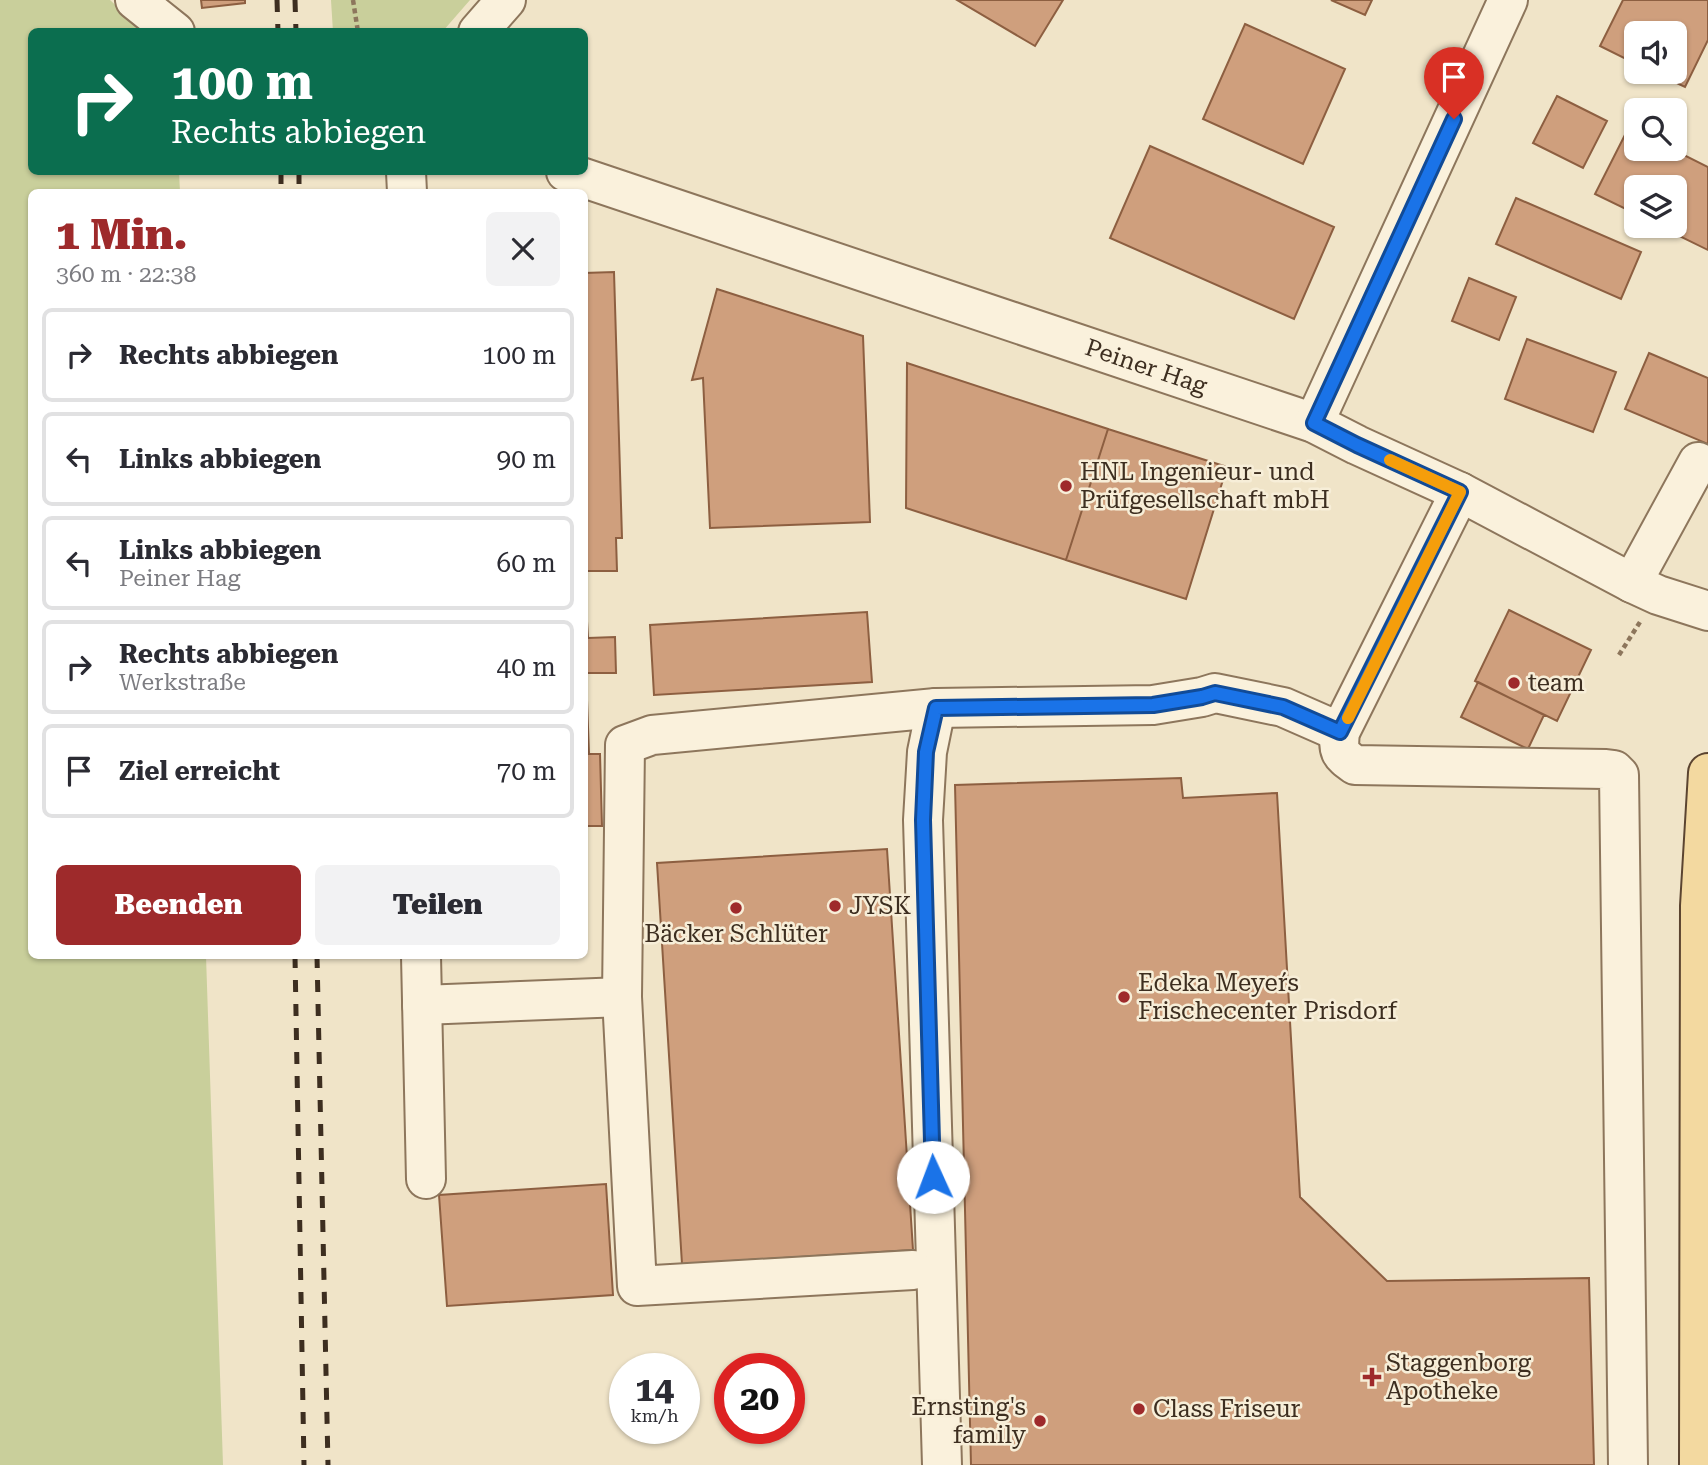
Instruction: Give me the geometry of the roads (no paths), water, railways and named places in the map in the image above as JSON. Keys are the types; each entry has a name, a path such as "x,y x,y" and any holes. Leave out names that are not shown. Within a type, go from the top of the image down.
{"main road":[{"path":"1699,1465 1700,906 1708,773"}],"street":[{"path":"135,0 170,28"},
{"path":"482,28 506,0"},
{"path":"1314,423 1508,0"},
{"name":"Peiner Hag","path":"575,175 1314,423 1460,492 1632,583 1658,595 1708,611"},
{"path":"1632,583 1698,462"},
{"path":"1460,492 1340,732 1339,746 1342,756 1355,765 1606,769 1614,770 1619,775 1628,1465"},
{"path":"913,1270 637,1286 622,997 625,745 652,735 936,708 1153,705 1215,693 1283,707 1340,732"},
{"path":"936,708 926,752 923,820 942,1465"},
{"path":"421,959 426,1180"},
{"path":"422,1005 622,997"}],"railway":[{"path":"277,0 278,28"},
{"path":"295,0 296,28"},
{"path":"281,175 281,189"},
{"path":"299,175 299,189"},
{"path":"295,959 304,1465"},
{"path":"317,959 328,1465"}],"place":[{"name":"HNL Ingenieur- und Prüfgesellschaft mbH","path":"1066,486"},
{"name":"team","path":"1514,683"},
{"name":"JYSK","path":"835,906"},
{"name":"Bäcker Schlüter","path":"736,908"},
{"name":"Edeka Meyer´s Frischecenter Prisdorf","path":"1124,997"},
{"name":"Staggenborg Apotheke","path":"1372,1377"},
{"name":"Class Friseur","path":"1139,1409"},
{"name":"Ernsting's family","path":"1040,1421"}]}
